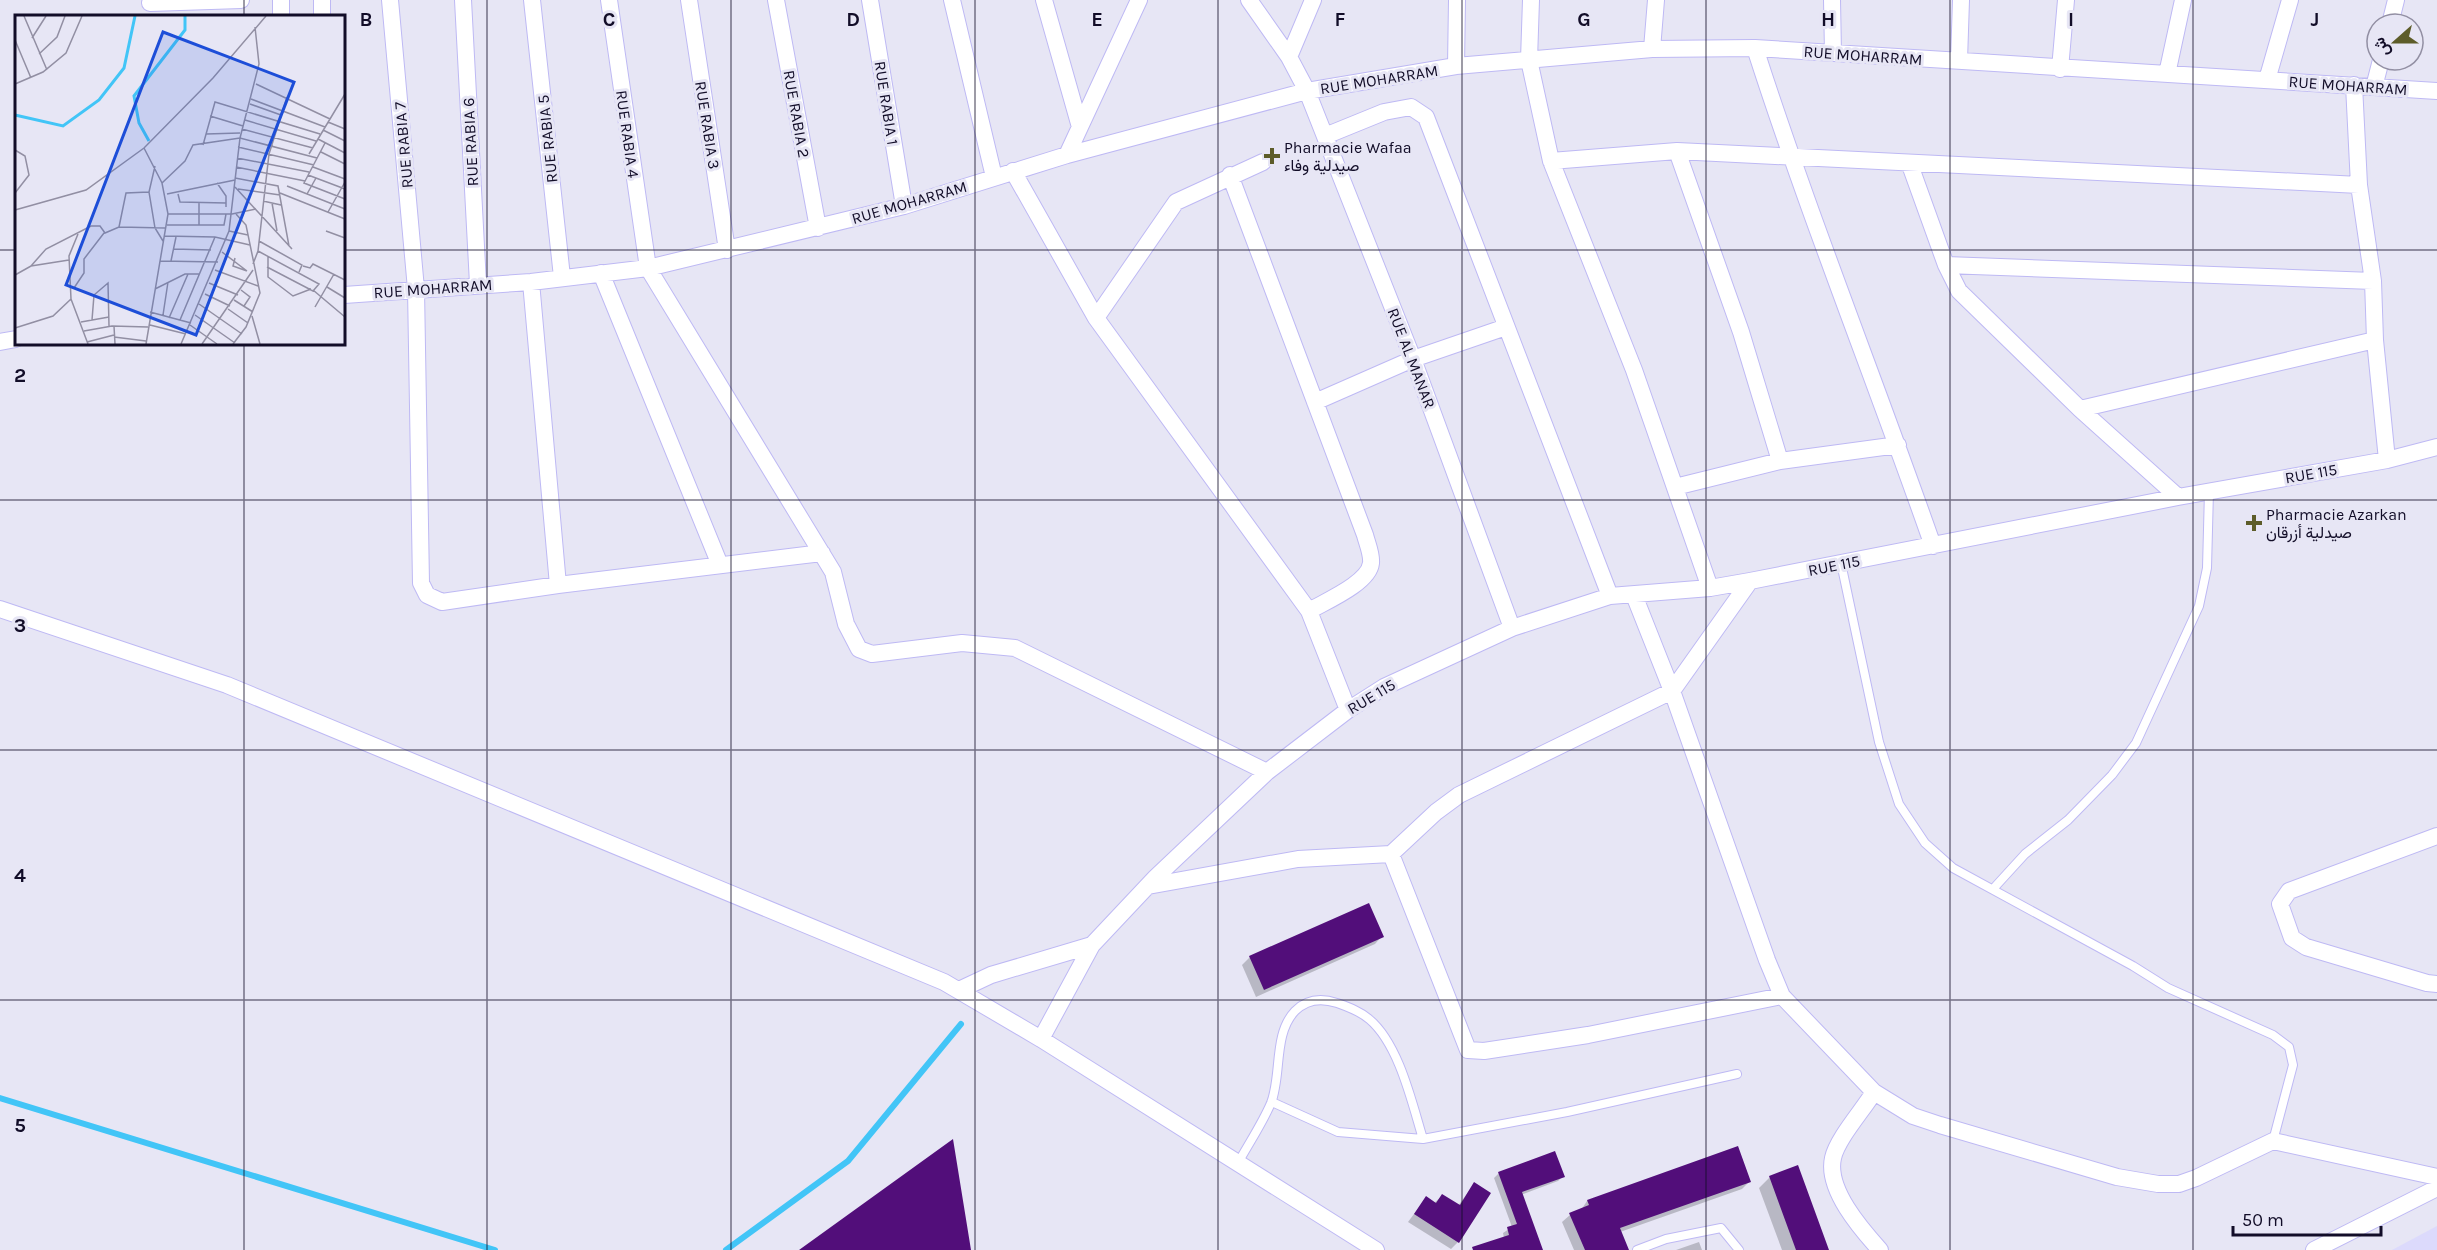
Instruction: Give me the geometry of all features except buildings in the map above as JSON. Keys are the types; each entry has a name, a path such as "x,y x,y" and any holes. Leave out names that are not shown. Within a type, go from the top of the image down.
{"street":[{"path":"150,7 241,0"},
{"name":"RUE RABIA 7","path":"390,0 416,289 423,588 429,597 442,602 558,585"},
{"name":"RUE RABIA 6","path":"463,0 478,284"},
{"name":"RUE RABIA 5","path":"532,0 562,277"},
{"name":"RUE RABIA 4","path":"609,0 648,268"},
{"name":"RUE RABIA 3","path":"689,0 727,250"},
{"name":"RUE RABIA 2","path":"776,0 818,228"},
{"name":"RUE RABIA 1","path":"870,0 904,206"},
{"path":"952,0 994,177"},
{"path":"1044,0 1080,127"},
{"path":"1067,155 1139,0"},
{"name":"RUE AL MANAR","path":"1249,0 1289,57 1307,91 1413,359 1512,628"},
{"path":"1289,57 1313,0"},
{"path":"1456,66 1457,0"},
{"path":"1531,0 1529,60 1551,161 1634,370 1710,588"},
{"path":"1652,49 1656,0"},
{"path":"1832,0 1833,52"},
{"path":"1959,61 1961,0"},
{"path":"2060,69 2066,0"},
{"path":"2167,74 2182,0"},
{"path":"2267,80 2290,0"},
{"path":"1755,48 1791,159 1934,546"},
{"name":"RUE MOHARRAM","path":"345,295 531,282 648,268 904,206 1067,155 1307,91 1456,66 1652,49 1755,48 2437,91"},
{"path":"2374,87 2378,72"},
{"path":"2354,85 2359,185 2373,281 2375,340 2387,460"},
{"path":"1325,136 1384,112 1411,107 1426,117 1610,596"},
{"path":"1551,161 1677,151 1910,165 2359,185"},
{"path":"1677,151 1741,332 1780,461"},
{"path":"1096,318 1176,202 1230,175 1263,162"},
{"path":"1910,165 1946,265 1959,291 2080,409 2178,497"},
{"path":"1014,171 1096,318 1309,611 1348,710"},
{"path":"1230,175 1365,535 1371,561 1368,573 1351,587 1309,611"},
{"path":"1946,265 2373,281"},
{"path":"648,268 833,572 853,639 865,653 962,643 1015,648 1268,772"},
{"path":"601,273 720,565"},
{"path":"531,282 558,585 822,553"},
{"path":"1315,402 1413,359 1506,327"},
{"path":"0,342 15,339"},
{"path":"2080,409 2375,340"},
{"path":"1675,487 1780,461 1898,445"},
{"name":"RUE 115","path":"1092,945 1148,886 1268,772 1348,710 1384,687 1512,628 1610,596 1710,588 1750,581 2209,491 2387,460 2437,447"},
{"path":"1148,886 1298,859 1391,854 1436,812 1460,795 1672,691 1750,581"},
{"path":"1634,595 1672,691 1767,960 1782,996 1874,1092 1913,1116 1940,1125 2117,1177 2158,1184 2178,1184 2196,1178 2273,1141 2437,1177"},
{"path":"0,609 227,685 933,977 1041,1039 1376,1250"},
{"path":"2437,836 2289,891 2280,904 2292,938 2306,947 2437,984"},
{"path":"1391,854 1468,1050 1484,1051 1588,1035 1782,996"},
{"path":"959,990 991,975 1092,945"},
{"path":"1041,1039 1092,945"},
{"path":"1874,1092 1839,1145 1833,1157 1832,1168 1841,1198 1860,1228 1880,1250"},
{"path":"2314,1250 2437,1188"}],"lane":[{"path":"1993,889 2025,854 2068,820 2105,783 2136,744 2162,681 2199,606 2206,568 2209,491"},
{"path":"1841,563 1879,742 1899,804 1925,843 1953,868 2168,987 2273,1035 2289,1047 2294,1065 2273,1141"},
{"path":"1240,1164 1274,1102 1285,1029 1295,1011 1307,1003 1324,999 1353,1009 1369,1018 1382,1033 1405,1081 1423,1138"},
{"path":"1274,1102 1338,1132 1423,1138 1567,1112 1737,1074"},
{"path":"1637,1250 1666,1239 1721,1228 1739,1250"}],"shaded area":[{"path":"2437,1226 2437,1250 2392,1250"}],"waterway":[{"path":"726,1250 848,1161 961,1024"},
{"path":"0,1098 495,1250"}],"place":[{"name":"Pharmacie Wafaa صيدلية وفاء","path":"1272,156"},
{"name":"Pharmacie Azarkan صيدلية أزرقان","path":"2254,523"}]}
